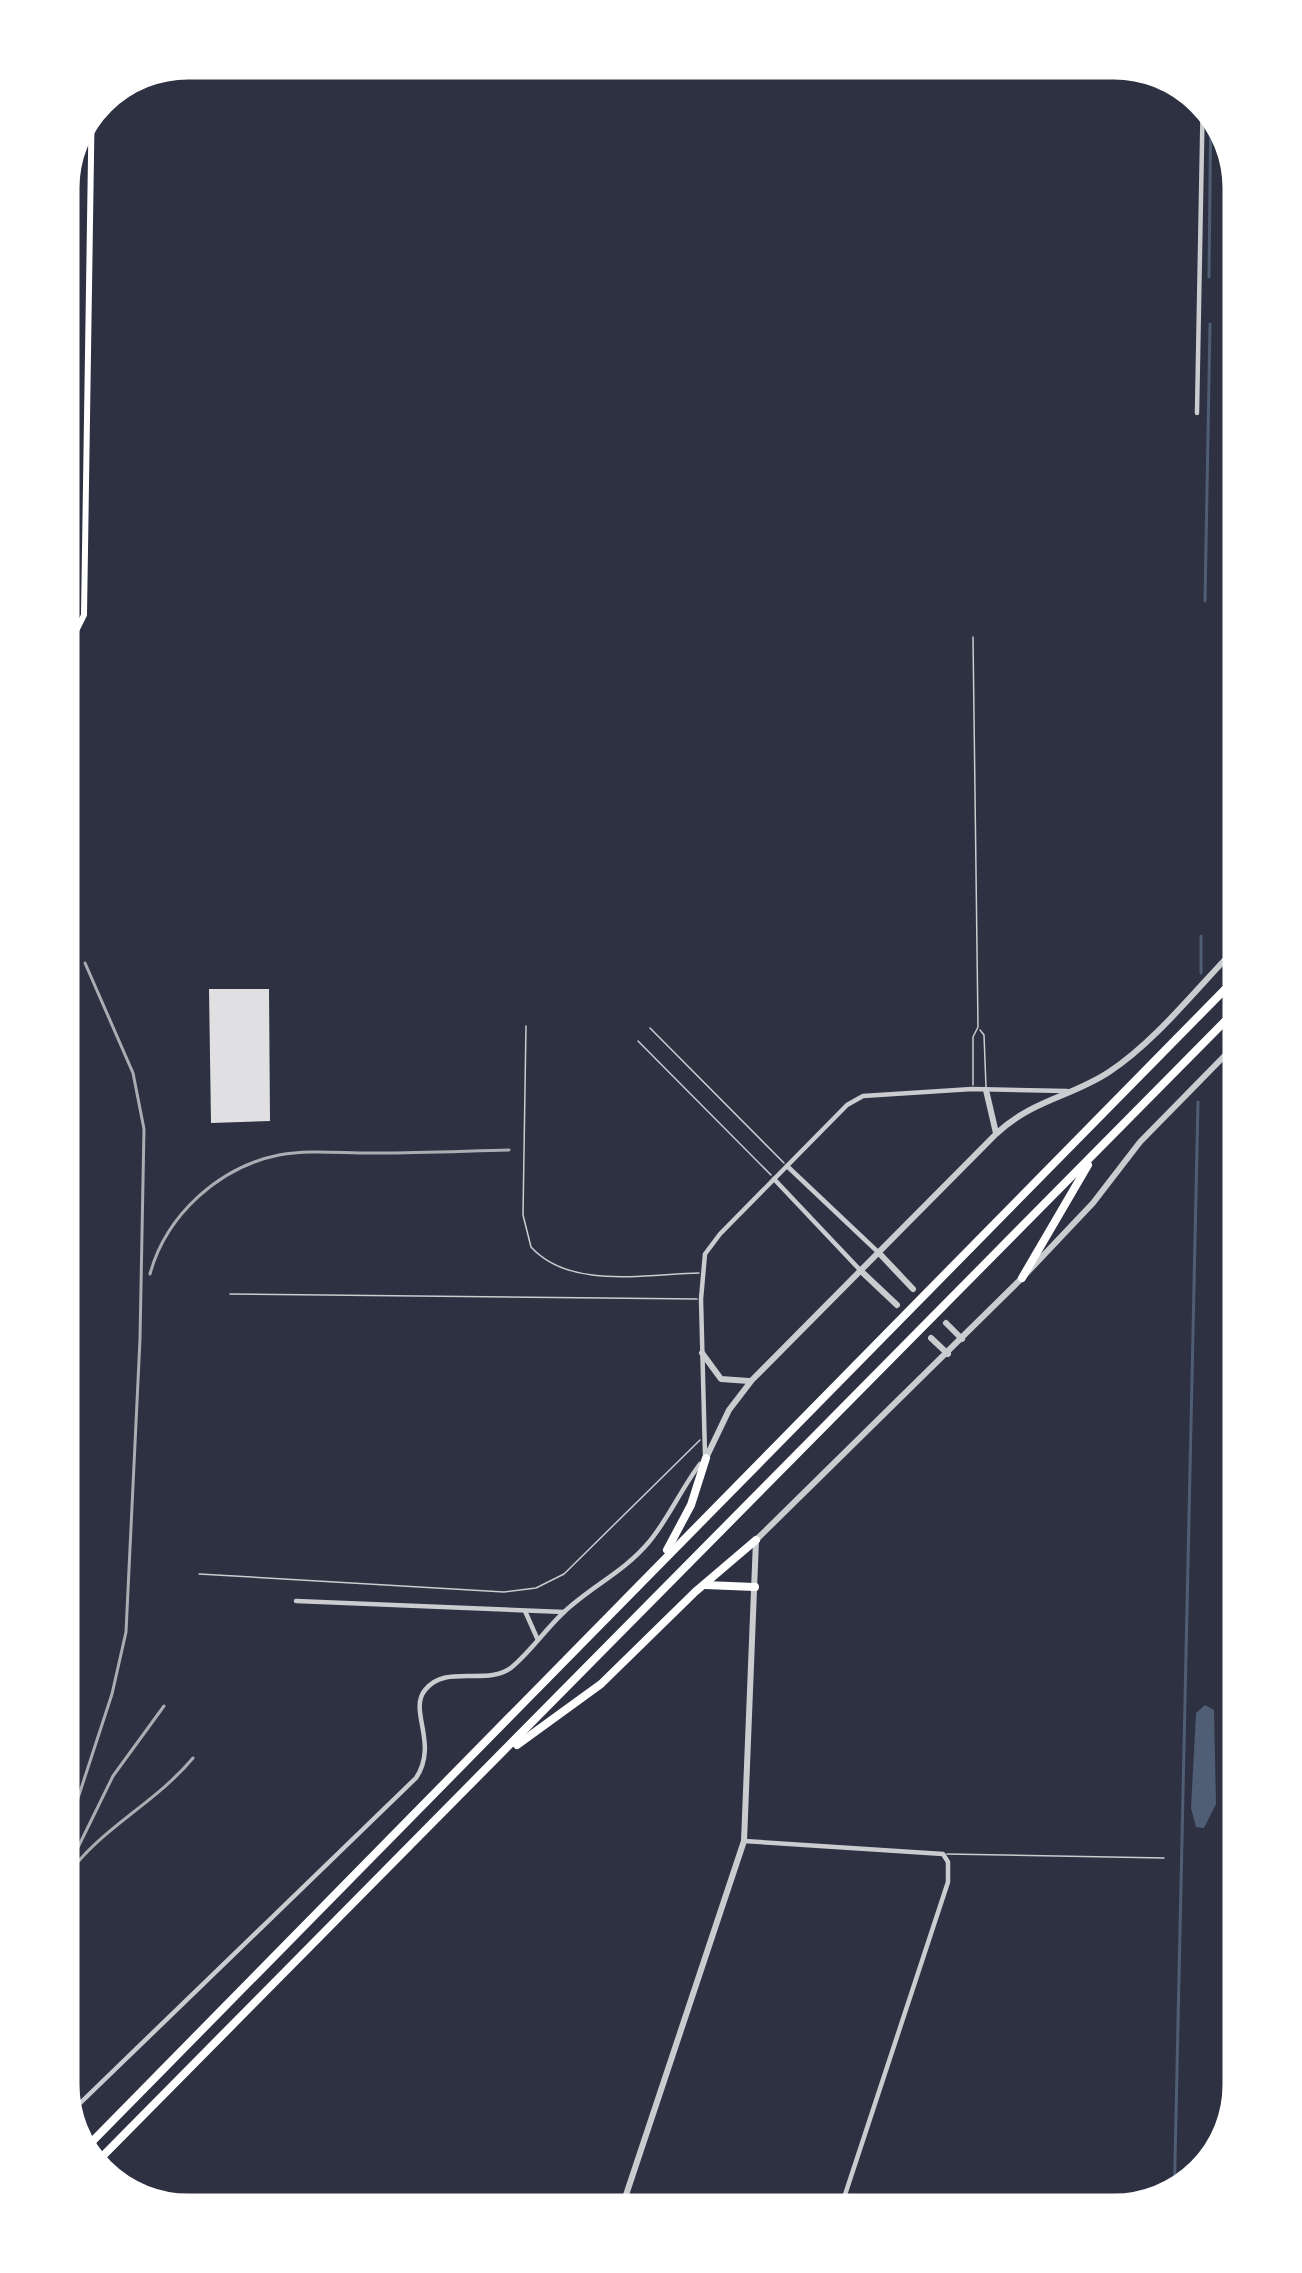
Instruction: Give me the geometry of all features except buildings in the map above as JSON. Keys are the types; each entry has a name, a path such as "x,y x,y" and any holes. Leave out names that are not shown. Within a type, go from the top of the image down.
{"highway":[{"path":"89,2145 1230,984"},
{"path":"99,2160 1230,1017"},
{"path":"1022,1278 1100,1148"},
{"path":"656,1567 692,1505 706,1458"},
{"path":"500,1756 602,1684 756,1540"},
{"path":"703,1585 755,1587"}],"main road":[{"path":"72,634 84,615 91,125"}],"street":[{"path":"1197,412 1203,113"},
{"path":"75,2108 416,1778 428,1749 419,1704 428,1686 447,1677 505,1672 564,1612 614,1576 646,1546 752,1380 996,1134 1020,1113 1093,1082 1121,1063 1230,954"},
{"path":"625,2201 744,1841 756,1540 1078,1221 1152,1129 1230,1050"},
{"path":"706,1458 701,1299 710,1246 787,1165 847,1105 863,1096 973,1089 1066,1091"},
{"path":"986,1090 996,1134"},
{"path":"787,1165 913,1288"},
{"path":"774,1179 897,1305"},
{"path":"946,1323 962,1339"},
{"path":"931,1338 948,1354"},
{"path":"702,1353 721,1379 752,1380"},
{"path":"296,1601 564,1612"},
{"path":"525,1610 537,1640"},
{"path":"744,1841 943,1854 948,1862 948,1882 843,2201"}],"lane":[{"path":"973,637 978,1027 973,1089"},
{"path":"526,1026 523,1215 531,1247 540,1257 588,1274 703,1273"},
{"path":"978,1027 984,1036 986,1090"},
{"path":"650,1028 787,1165"},
{"path":"638,1041 774,1179"},
{"path":"230,1294 701,1299"},
{"path":"199,1574 504,1592 536,1588 572,1567 703,1438"},
{"path":"943,1854 1164,1858"}],"water":[{"path":"1205,1705 1214,1710 1216,1804 1204,1828 1196,1827 1191,1808 1196,1713"}],"waterway":[{"path":"1209,277 1211,124"},
{"path":"1205,601 1210,324"},
{"path":"1201,936 1201,973"},
{"path":"1175,2184 1198,1102"}],"railway":[{"path":"72,1816 112,1694 126,1632 144,1129 133,1073 85,963"},
{"path":"150,1274 168,1232 198,1197 257,1161 304,1152 509,1150"},
{"path":"72,1860 113,1776 164,1706"},
{"path":"77,1863 193,1758"}]}
